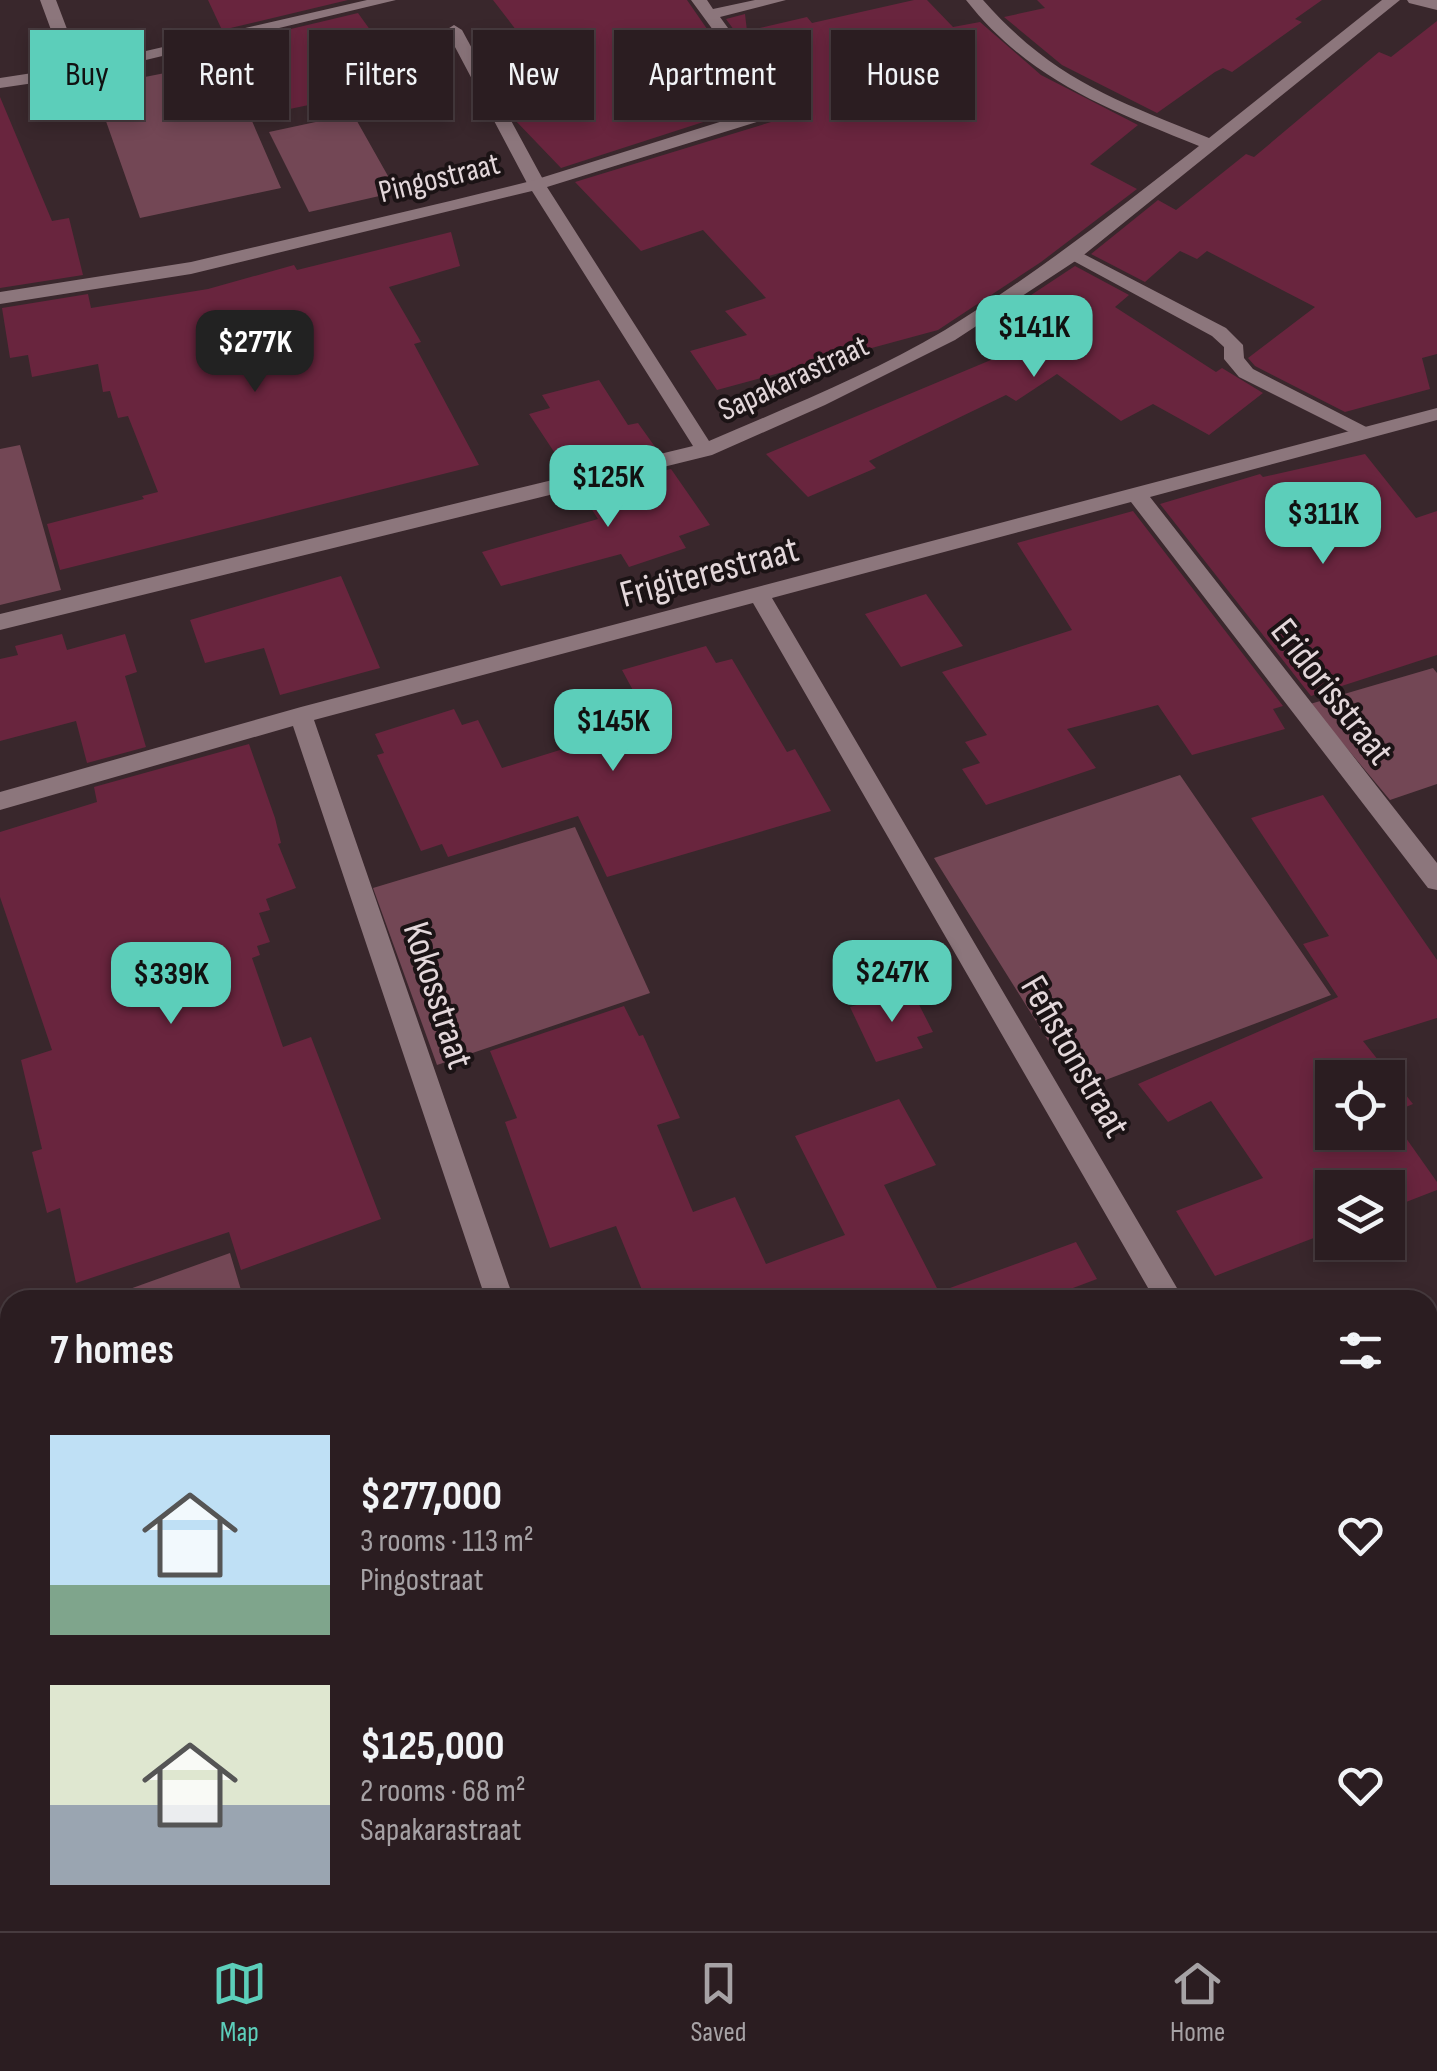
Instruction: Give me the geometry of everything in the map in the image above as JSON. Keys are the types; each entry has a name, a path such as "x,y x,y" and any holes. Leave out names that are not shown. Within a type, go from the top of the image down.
{"street":[{"path":"48,0 59,30"},
{"path":"144,56 388,0"},
{"path":"704,7 778,0"},
{"path":"974,0 1020,50 1052,72 1114,104 1210,144"},
{"name":"Sapakarastraat","path":"0,622 705,450 818,401 948,336 1074,254 1392,0"},
{"path":"1415,0 1437,5"},
{"name":"Pingostraat","path":"0,298 190,268 536,184 747,121 772,106 756,75 704,7"},
{"path":"454,30 536,184 705,450"},
{"path":"0,84 30,79"},
{"path":"1074,254 1219,332 1233,346 1234,359 1246,373 1366,432"},
{"name":"Frigiterestraat","path":"0,801 302,715 1436,415"},
{"name":"Eridorisstraat","path":"1138,496 1437,882"},
{"name":"Fefistonstraat","path":"759,594 1164,1290"},
{"name":"Kokosstraat","path":"302,715 497,1290"}],"shaded area":[{"path":"164,73 164,120 252,120 281,188 140,218 106,120 144,120 144,77"},
{"path":"325,120 356,120 397,192 309,212 269,132"},
{"path":"20,445 61,590 0,605 0,449"},
{"path":"1433,668 1437,673 1437,784 1390,800 1310,704"},
{"path":"1180,775 1331,995 1079,1090 934,858"},
{"path":"575,827 650,993 437,1065 373,888"},
{"path":"230,1253 241,1290 127,1290"}],"building":[{"path":"208,0 348,0 222,30"},
{"path":"493,0 687,0 708,30 614,30 614,120 710,120 561,168 515,120 594,120 594,30 516,30"},
{"path":"914,0 927,0 953,27 980,22 1041,75 1138,125 1090,164 1137,189 1041,262 938,330 717,390 690,351 747,335 725,311 766,298 703,230 641,251 575,182 773,120 811,120 811,30 751,30 807,17 812,23"},
{"path":"1037,0 1322,0 1295,19 1302,22 1232,72 1223,68 1215,72 1157,113 1062,65 1004,17 1045,8"},
{"path":"358,13 370,30 309,30 309,105 289,109 287,30"},
{"path":"745,14 747,30 734,30 726,19"},
{"path":"1437,21 1437,354 1422,358 1430,389 1345,412 1255,366 1248,358 1315,307 1207,251 1197,259 1180,251 1145,282 1091,254 1158,200 1176,210 1246,154 1254,157 1379,52 1391,57"},
{"path":"0,97 52,221 69,218 83,275 0,288"},
{"path":"451,232 460,266 389,287 421,342 414,344 479,465 60,570 47,524 158,492 128,416 118,418 110,391 103,392 98,364 32,377 28,355 10,358 2,308 88,294 91,308 208,289 294,265 297,270"},
{"path":"1075,266 1129,295 1115,307 1216,372 1222,368 1263,393 1209,435 1153,404 1121,421 1057,374 1016,401 1006,395 869,461 876,468 808,497 766,454 998,357 987,324"},
{"path":"599,380 628,425 638,423 658,451 568,473 529,414 550,408 542,395"},
{"path":"1365,454 1416,518 1437,511 1437,655 1311,696 1160,504 1260,474 1263,477"},
{"path":"671,469 710,525 679,536 686,548 629,567 621,554 501,586 482,552 598,519 580,491"},
{"path":"1133,511 1283,706 1273,709 1285,729 1192,755 1158,705 1067,729 1096,768 986,805 962,769 980,763 965,742 987,735 942,672 1072,630 1017,543"},
{"path":"341,576 380,668 280,695 264,648 205,663 190,620"},
{"path":"926,594 963,646 901,667 865,614"},
{"path":"62,634 67,650 125,634 137,672 125,676 146,747 87,763 76,721 0,741 0,659 18,655 15,646"},
{"path":"706,646 716,663 732,659 787,752 795,749 831,811 607,877 578,816 448,857 442,844 421,851 377,755 384,753 375,734 454,709 462,725 478,720 502,768 650,722 622,670"},
{"path":"249,744 275,818 281,843 278,844 296,888 266,899 270,910 259,913 270,942 257,946 260,955 252,958 283,1047 311,1037 381,1219 241,1270 229,1232 76,1283 60,1208 47,1213 32,1152 42,1149 21,1060 52,1050 0,897 0,832 97,802 94,787"},
{"path":"1323,795 1437,960 1437,1018 1363,1041 1378,1060 1315,1060 1315,1150 1405,1150 1405,1137 1437,1182 1437,1190 1405,1202 1405,1170 1315,1170 1315,1238 1215,1276 1176,1211 1263,1178 1211,1101 1168,1122 1138,1084 1338,997 1303,944 1329,936 1251,818"},
{"path":"911,989 933,1032 917,1037 923,1048 876,1062 850,1007"},
{"path":"624,1006 639,1036 643,1035 680,1118 657,1125 693,1212 735,1197 766,1264 845,1235 795,1136 899,1099 936,1165 884,1185 938,1290 642,1290 616,1226 550,1248 505,1122 517,1118 490,1051"},
{"path":"1076,1242 1097,1279 1068,1290 944,1290"}]}
